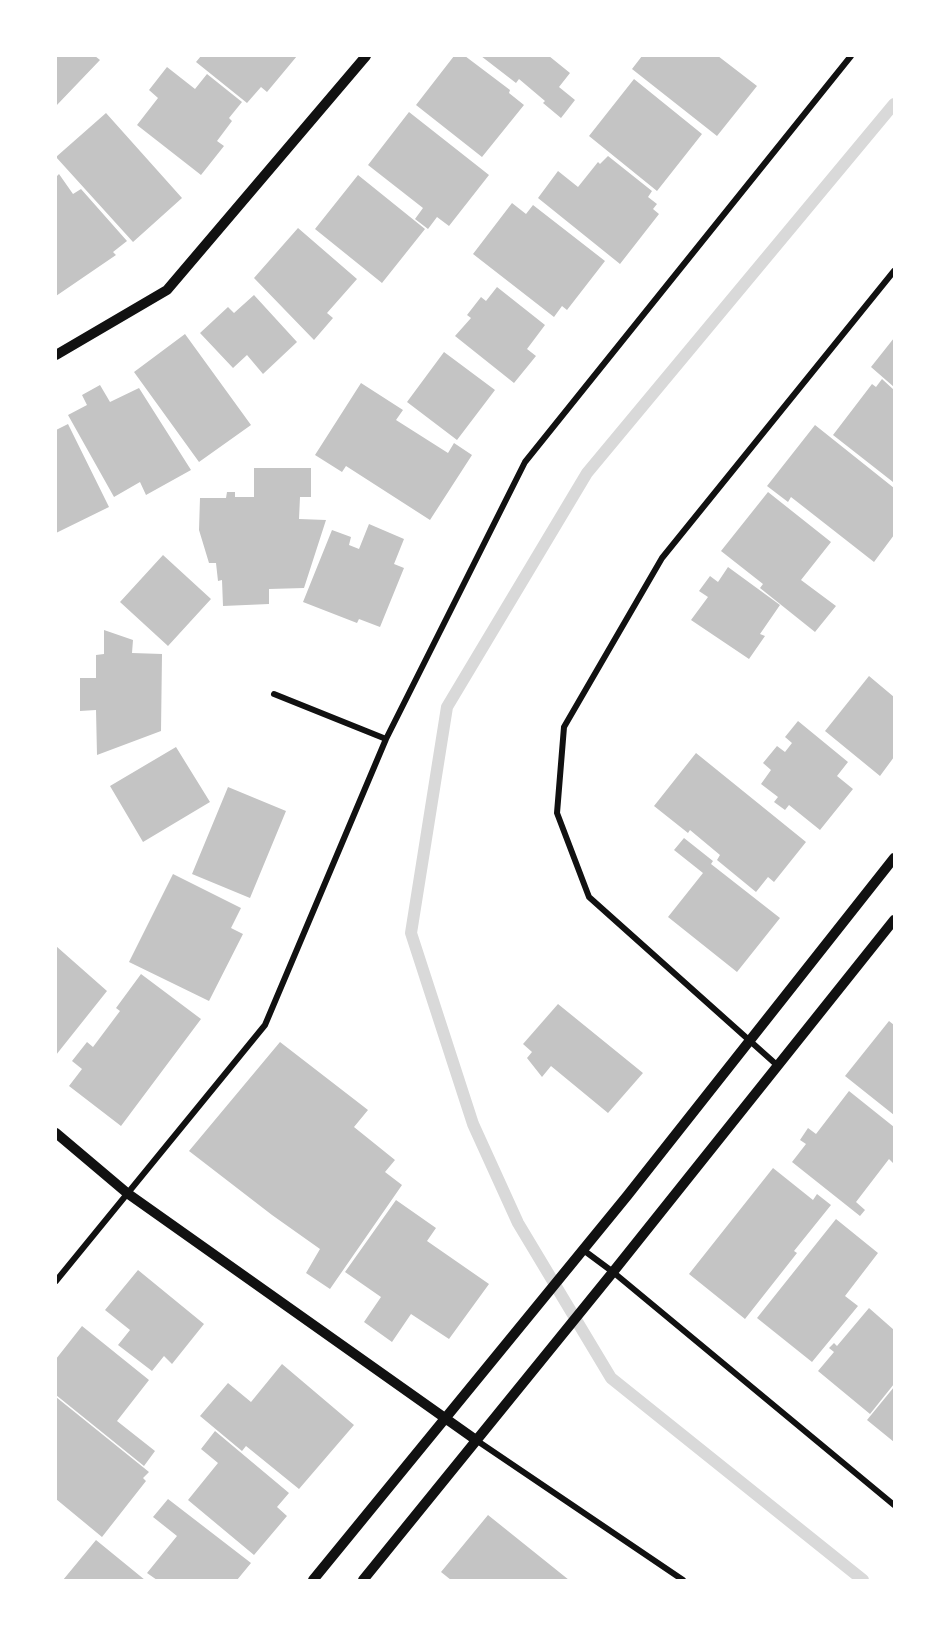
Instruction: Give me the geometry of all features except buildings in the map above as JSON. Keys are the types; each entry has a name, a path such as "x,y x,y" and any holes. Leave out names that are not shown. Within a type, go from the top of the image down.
{"street":[{"path":"56,355 167,290 366,56"},
{"path":"56,1281 265,1024 386,739 525,462 851,56"},
{"path":"778,1066 589,897 557,813 564,727 662,558 894,271"},
{"path":"274,694 386,739"},
{"path":"314,1581 750,1042 894,858"},
{"path":"363,1581 894,920"},
{"path":"56,1133 127,1192 445,1419 683,1581"},
{"path":"582,1249 613,1272 894,1505"}],"waterway":[{"path":"863,1580 611,1378 518,1223 473,1124 411,933 447,707 587,473 894,104"}]}
